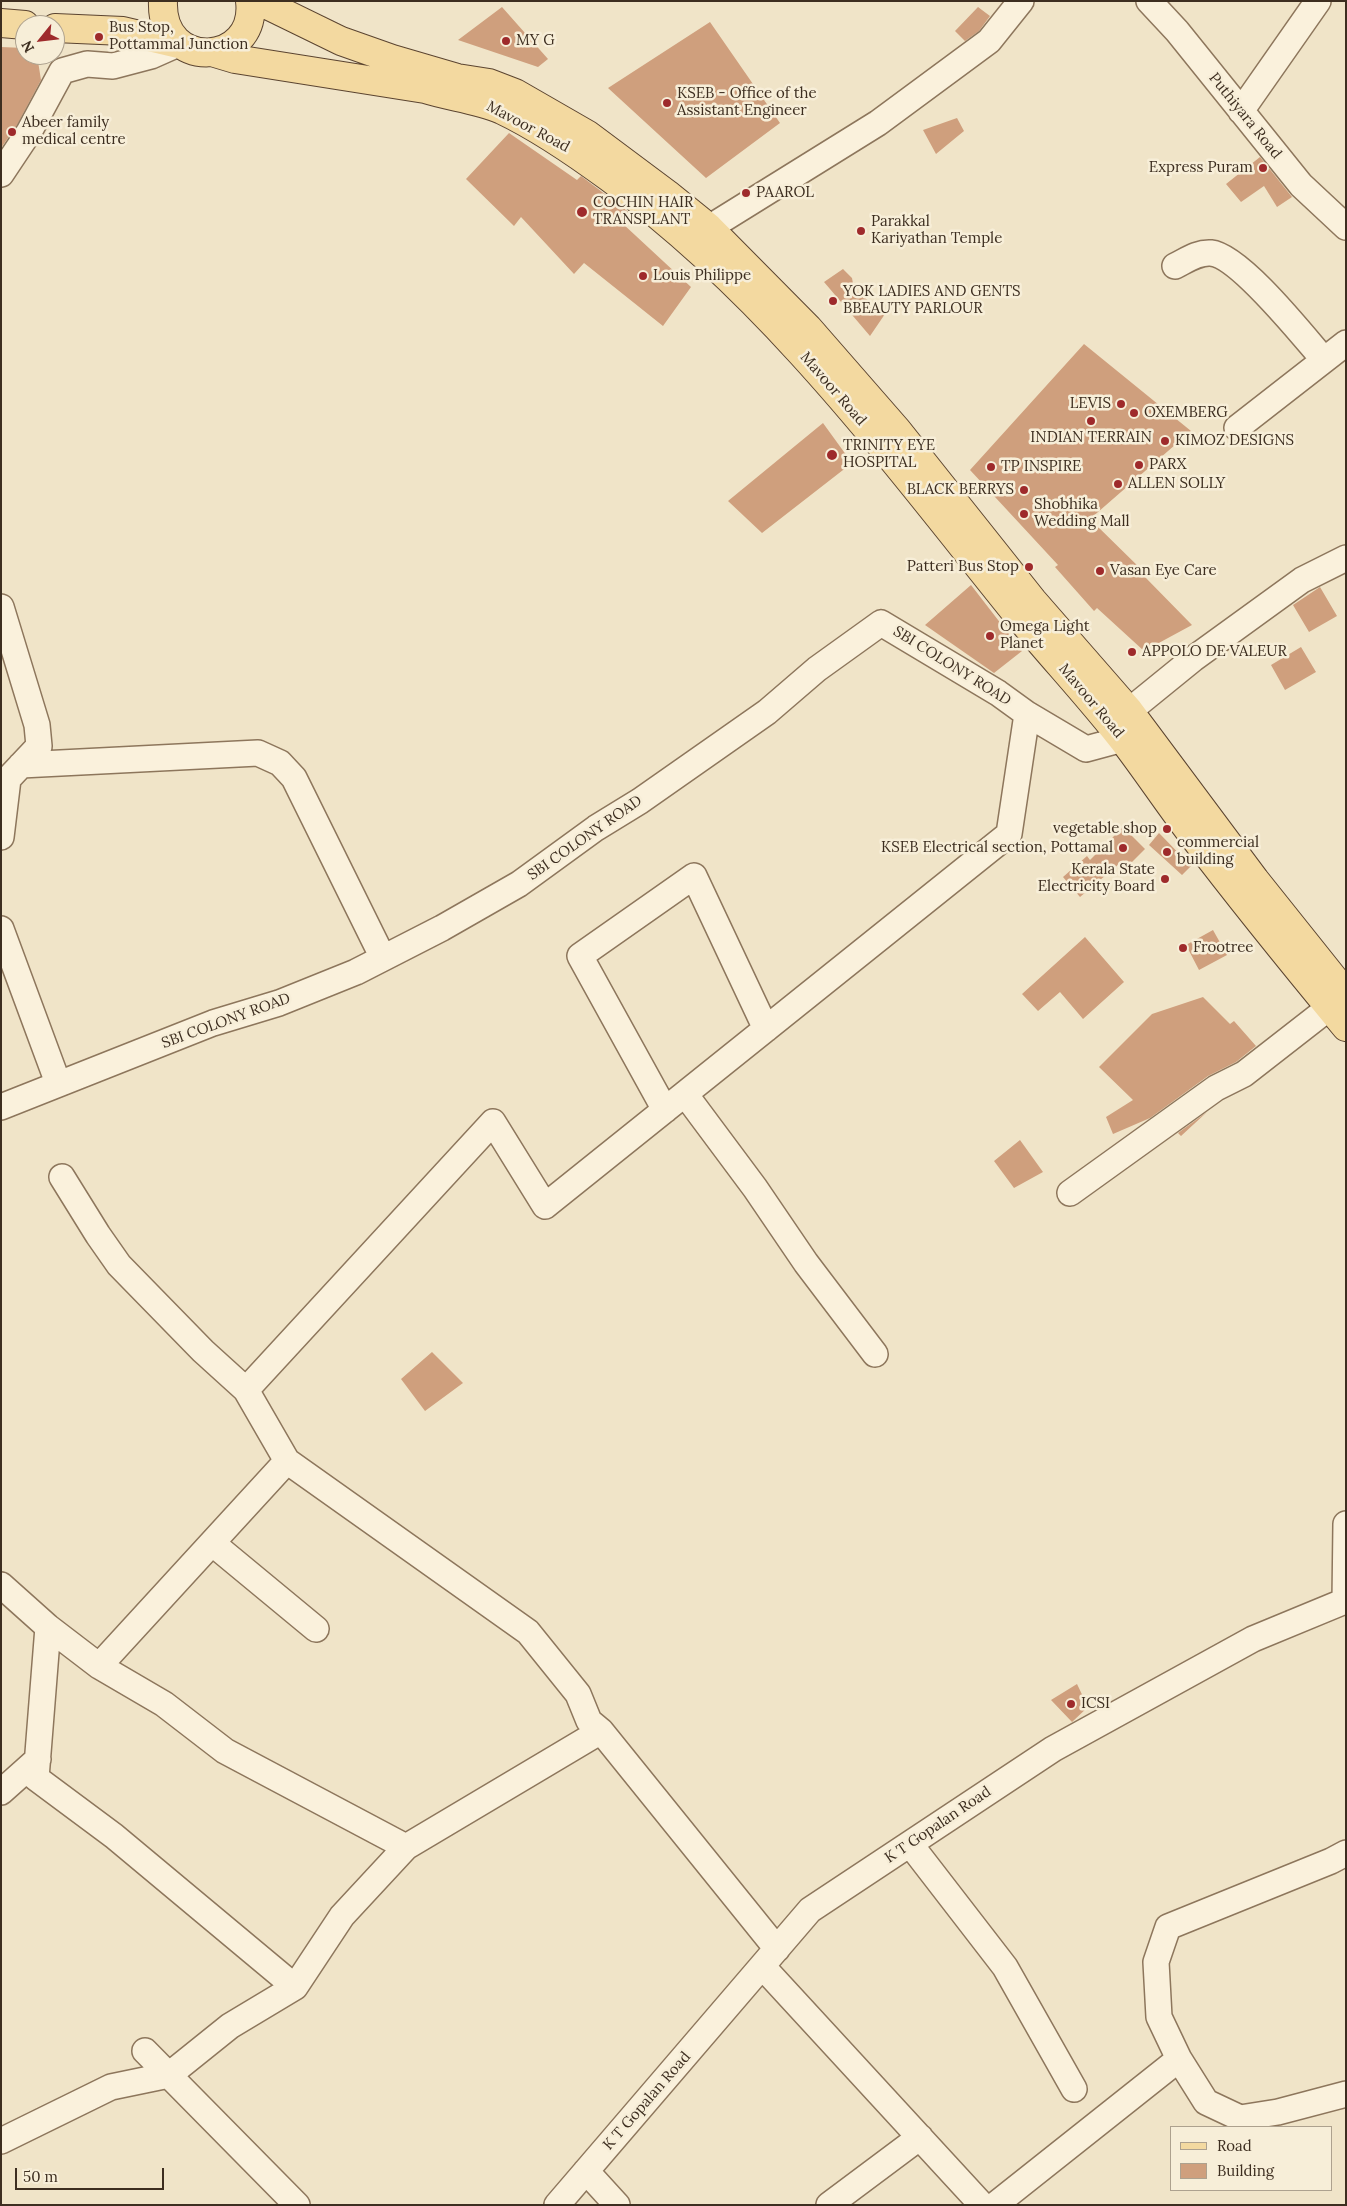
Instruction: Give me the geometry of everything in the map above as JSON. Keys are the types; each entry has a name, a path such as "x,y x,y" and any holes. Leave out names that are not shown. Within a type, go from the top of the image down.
{"main road":[{"path":"163,1 162,16 168,32 178,44"},
{"path":"215,53 234,44 247,28 251,12 250,1"},
{"name":"Mavoor Road","path":"259,1 341,41 392,59 457,78 489,83 515,93 588,136 668,194 709,228 808,328 854,380 897,430 1034,601 1129,711 1255,880 1340,1009"},
{"path":"1,23 15,24"},
{"name":"Mavoor Road","path":"65,28 123,31 178,44 191,51 201,53 215,53 236,59 425,89 450,97 482,102 504,111 575,152 653,209 696,247 792,342 881,444 1017,614 1123,739 1191,832 1340,1009"}],"street":[{"path":"709,228 878,123 989,40 1021,1"},
{"name":"Puthiyara Road","path":"1150,1 1177,31 1301,185 1346,227"},
{"path":"1241,111 1318,1"},
{"path":"1,174 30,132 62,71 87,64 113,66 151,56 178,44"},
{"path":"1176,266 1200,254 1213,253 1232,264 1262,288 1324,360"},
{"path":"1237,428 1346,343"},
{"path":"1123,739 1129,711 1193,659 1302,580 1346,558"},
{"path":"1,607 37,725 39,746 8,779 1,837"},
{"name":"SBI COLONY ROAD","path":"1,1108 58,1083 213,1023 279,1003 356,972 442,928 519,884 596,828 640,801 767,712 818,669 881,622 998,693 1027,714 1086,748 1123,739"},
{"path":"246,1390 493,1122 546,1206 1009,834 1027,714"},
{"path":"21,765 258,753 280,763 294,778 383,958"},
{"path":"665,1110 580,956 694,876 766,1030"},
{"path":"1,929 58,1083"},
{"path":"1070,1193 1216,1088 1244,1074 1340,1009"},
{"path":"685,1094 755,1188 806,1263 876,1354"},
{"path":"62,1177 119,1265 203,1350 246,1390 287,1461 528,1632 578,1694 589,1721 601,1730 769,1958 920,2137 982,2205"},
{"path":"99,1666 287,1461"},
{"name":"K T Gopalan Road","path":"557,2205 810,1910 1053,1749 1253,1639 1345,1601 1346,1524"},
{"path":"212,1543 316,1629"},
{"path":"1,1585 48,1627 99,1666 164,1704 225,1751 406,1848"},
{"path":"48,1627 36,1778 114,1836 295,1987"},
{"path":"1,2140 111,2087 169,2075 230,2026 295,1987 342,1916 406,1848 601,1730"},
{"path":"1,1792 38,1759"},
{"path":"910,1844 1006,1967 1074,2089"},
{"path":"1346,1853 1331,1861 1168,1927 1156,1962 1159,2017 1179,2059 1206,2102 1240,2118 1278,2112 1346,2094"},
{"path":"145,2051 297,2205"},
{"path":"995,2205 1179,2059"},
{"path":"829,2205 920,2137"},
{"path":"586,2171 617,2205"}],"building":[{"path":"502,7 548,59 538,67 458,40"},
{"path":"978,7 990,16 979,31 965,41 955,31"},
{"path":"710,22 780,123 706,178 608,88"},
{"name":"Abeer family medical centre","path":"1,47 15,48 15,65 39,65 41,80 17,125 1,148"},
{"path":"957,118 964,131 936,154 923,130"},
{"path":"509,133 577,180 581,176 626,210 630,214 622,223 691,287 663,326 584,263 574,274 521,217 514,226 466,179"},
{"name":"Express Puram","path":"1260,157 1292,197 1277,207 1264,186 1241,202 1226,184"},
{"path":"843,269 852,278 854,289 885,314 870,336 824,282"},
{"path":"1084,344 1191,431 1090,519 1146,574 1144,576 1192,625 1144,651 1097,608 1094,611 1055,567 1058,565 970,470"},
{"path":"823,423 852,463 762,533 728,501"},
{"path":"971,585 1022,651 994,673 925,625"},
{"path":"1320,587 1337,616 1309,632 1293,605"},
{"path":"1301,647 1316,672 1285,690 1271,665"},
{"path":"1123,827 1145,849 1124,870 1119,864 1080,897 1063,877 1087,856 1090,860"},
{"name":"commercial building","path":"1159,833 1191,866 1182,875 1149,845"},
{"path":"1213,930 1227,955 1199,970 1186,945"},
{"path":"1085,937 1124,982 1083,1019 1060,992 1038,1011 1022,994"},
{"path":"1203,997 1230,1024 1234,1021 1256,1046 1236,1062 1208,1076 1150,1118 1113,1134 1106,1117 1133,1100 1099,1067 1152,1014"},
{"path":"1207,1112 1181,1136 1178,1133"},
{"path":"1020,1140 1043,1172 1014,1188 994,1161"},
{"path":"432,1352 463,1383 425,1411 401,1379"},
{"name":"ICSI","path":"1077,1684 1088,1707 1072,1722 1051,1700"}],"place":[{"name":"Bus Stop, Pottammal Junction","path":"99,37"},
{"name":"MY G","path":"506,41"},
{"name":"KSEB - Office of the Assistant Engineer","path":"667,103"},
{"name":"Abeer family medical centre","path":"12,132"},
{"name":"Express Puram","path":"1263,168"},
{"name":"PAAROL","path":"746,193"},
{"name":"COCHIN HAIR TRANSPLANT","path":"582,212"},
{"name":"Parakkal Kariyathan Temple","path":"861,231"},
{"name":"Louis Philippe","path":"643,276"},
{"name":"YOK LADIES AND GENTS BBEAUTY PARLOUR","path":"833,301"},
{"name":"LEVIS","path":"1121,404"},
{"name":"OXEMBERG","path":"1134,413"},
{"name":"INDIAN TERRAIN","path":"1091,421"},
{"name":"KIMOZ DESIGNS","path":"1165,441"},
{"name":"TRINITY EYE HOSPITAL","path":"832,455"},
{"name":"PARX","path":"1139,465"},
{"name":"TP INSPIRE","path":"991,467"},
{"name":"ALLEN SOLLY","path":"1118,484"},
{"name":"BLACK BERRYS","path":"1024,490"},
{"name":"Shobhika Wedding Mall","path":"1024,514"},
{"name":"Patteri Bus Stop","path":"1029,567"},
{"name":"Vasan Eye Care","path":"1100,571"},
{"name":"Omega Light Planet","path":"990,636"},
{"name":"APPOLO DE VALEUR","path":"1132,652"},
{"name":"vegetable shop","path":"1167,829"},
{"name":"KSEB Electrical section, Pottamal","path":"1123,848"},
{"name":"commercial building","path":"1167,852"},
{"name":"Kerala State Electricity Board","path":"1165,879"},
{"name":"Frootree","path":"1183,948"},
{"name":"ICSI","path":"1071,1704"}]}
